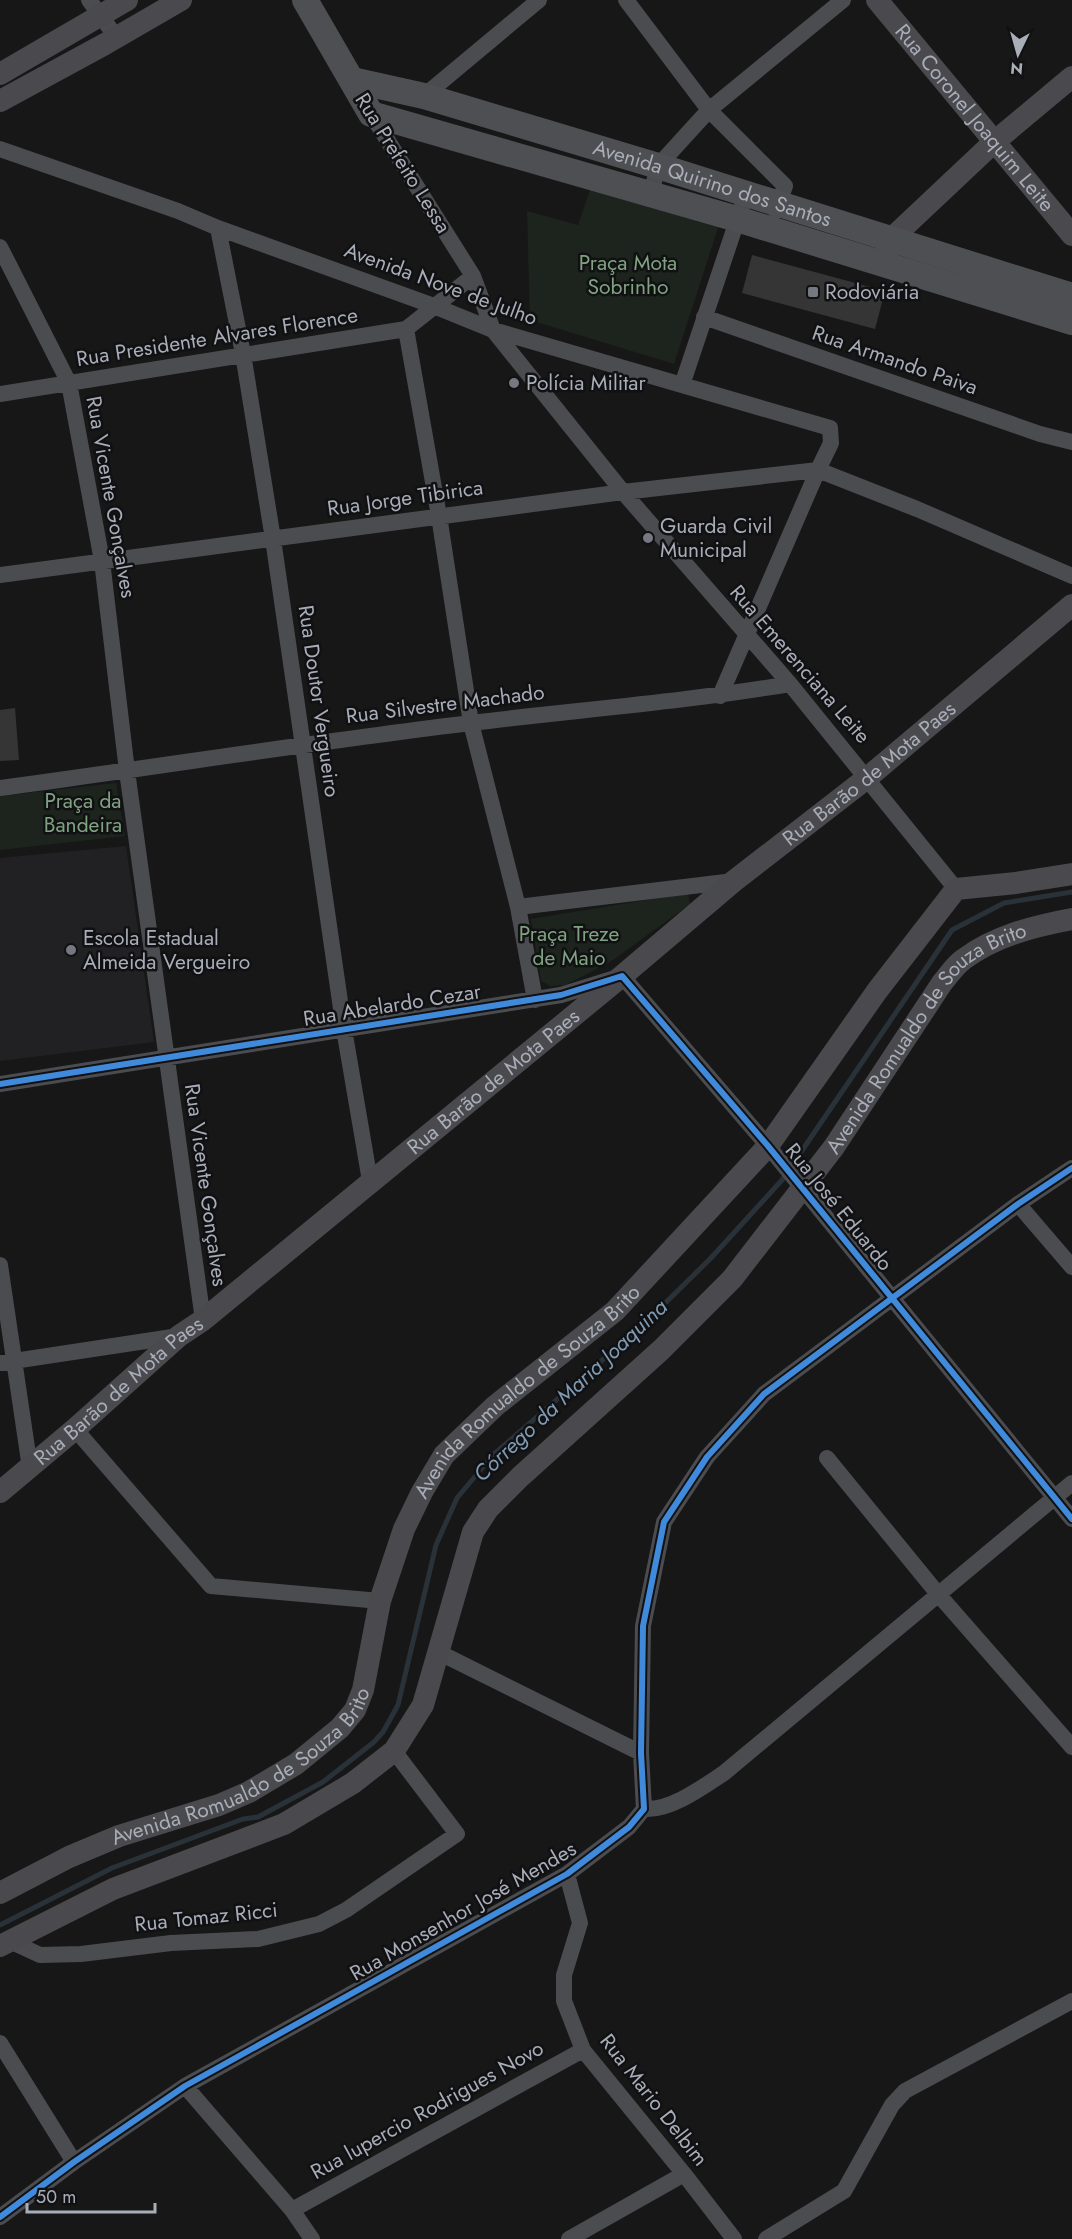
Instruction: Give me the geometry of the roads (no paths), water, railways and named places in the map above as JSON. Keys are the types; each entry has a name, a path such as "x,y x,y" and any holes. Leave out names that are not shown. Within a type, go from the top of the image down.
{"main road":[{"path":"0,74 96,8 127,0"},
{"path":"0,101 117,38 181,0"},
{"name":"Rua Prefeito Lessa","path":"305,0 371,114"},
{"name":"Rua Coronel Joaquim Leite","path":"877,0 993,143 1072,235"},
{"path":"887,252 993,143 1072,77"},
{"name":"Avenida Quirino dos Santos","path":"352,81 424,96 778,204 887,252 1072,322"},
{"name":"Avenida Quirino dos Santos","path":"371,114 771,229 887,252 1072,296"},
{"name":"Rua Barão de Mota Paes","path":"0,1492 179,1336 202,1320 734,881 867,778 1072,605"},
{"path":"956,889 1072,874"},
{"name":"Avenida Romualdo de Souza Brito","path":"0,1893 69,1857 119,1836 219,1805 249,1792 296,1764 340,1728 355,1710 363,1690 380,1601 404,1529 444,1455 495,1406 615,1311 768,1146 876,991 956,889"},
{"name":"Avenida Romualdo de Souza Brito","path":"6,1944 113,1889 284,1824 353,1783 394,1751 423,1705 472,1532 488,1509 661,1350 732,1279 834,1147 942,983 962,960 989,944 1036,925 1072,920"}],"street":[{"path":"424,96 539,0"},
{"path":"626,0 709,110 784,186 771,229"},
{"path":"651,194 658,166 709,110 843,0"},
{"path":"96,8 117,38"},
{"name":"Rua Prefeito Lessa","path":"371,114 473,276 493,330"},
{"name":"Avenida Nove de Julho","path":"0,149 178,211 493,330 830,428 831,444 818,470"},
{"path":"682,385 746,194"},
{"name":"Rua Doutor Vergueiro","path":"218,228 243,354 273,539 344,1029 370,1181"},
{"name":"Rua Vicente Gonçalves","path":"0,247 69,383 102,561 127,771"},
{"path":"473,276 406,329 439,516 471,723 518,907 535,1000"},
{"name":"Rua Armando Paiva","path":"704,317 1040,434 1072,442"},
{"name":"Rua Presidente Alvares Florence","path":"0,394 406,329"},
{"name":"Rua Emerenciana Leite","path":"493,330 623,492 790,684 956,889"},
{"path":"720,696 818,470 917,509 1072,576"},
{"name":"Rua Jorge Tibirica","path":"0,575 623,492 818,470"},
{"name":"Rua Silvestre Machado","path":"0,788 303,745 471,723 720,696 790,684"},
{"path":"127,771 165,1058"},
{"path":"518,907 734,881"},
{"name":"Rua Abelardo Cezar","path":"0,1084 535,1000 561,995 621,976"},
{"name":"Rua José Eduardo","path":"621,976 768,1146 1072,1519"},
{"name":"Rua Vicente Gonçalves","path":"165,1058 202,1320"},
{"path":"1072,1168 1018,1204 764,1394 707,1456 664,1522 643,1626 641,1753 644,1809 655,1810 697,1791 724,1773 1072,1483"},
{"path":"1018,1204 1072,1268"},
{"path":"0,1265 7,1362 30,1468"},
{"path":"7,1362 179,1336"},
{"path":"75,1429 211,1586 380,1601"},
{"path":"827,1458 938,1594 1072,1747"},
{"path":"438,1652 641,1753"},
{"name":"Rua Tomaz Ricci","path":"6,1944 40,1955 81,1954 171,1943 258,1939 319,1924 346,1910 456,1834 394,1751"},
{"name":"Rua Monsenhor José Mendes","path":"0,2217 185,2086 567,1874 629,1827 644,1809"},
{"name":"Rua Mario Delbim","path":"567,1874 580,1923 564,1975 564,2001 583,2050 734,2239"},
{"path":"766,2239 844,2191 892,2105 905,2091 1072,2001"},
{"path":"0,2043 75,2162"},
{"name":"Rua lupercio Rodrigues Novo","path":"292,2210 583,2050"},
{"path":"185,2086 292,2210 312,2239"},
{"path":"569,2239 684,2174"}],"waterway":[{"name":"Córrego da Maria Joaquina","path":"0,1925 112,1868 243,1819 258,1817 323,1782 374,1742 383,1732 398,1705 436,1545 457,1498 493,1455 645,1323 711,1258 782,1180 952,930 1004,903 1072,892"}],"place":[{"name":"Rodoviária","path":"813,292"},
{"name":"Polícia Militar","path":"514,383"},
{"name":"Guarda Civil Municipal","path":"648,538"},
{"name":"Escola Estadual Almeida Vergueiro","path":"71,950"}],"park label":[{"name":"Praça Mota Sobrinho","path":"628,275"},
{"name":"Praça da Bandeira","path":"83,813"},
{"name":"Praça Treze de Maio","path":"569,946"}]}
